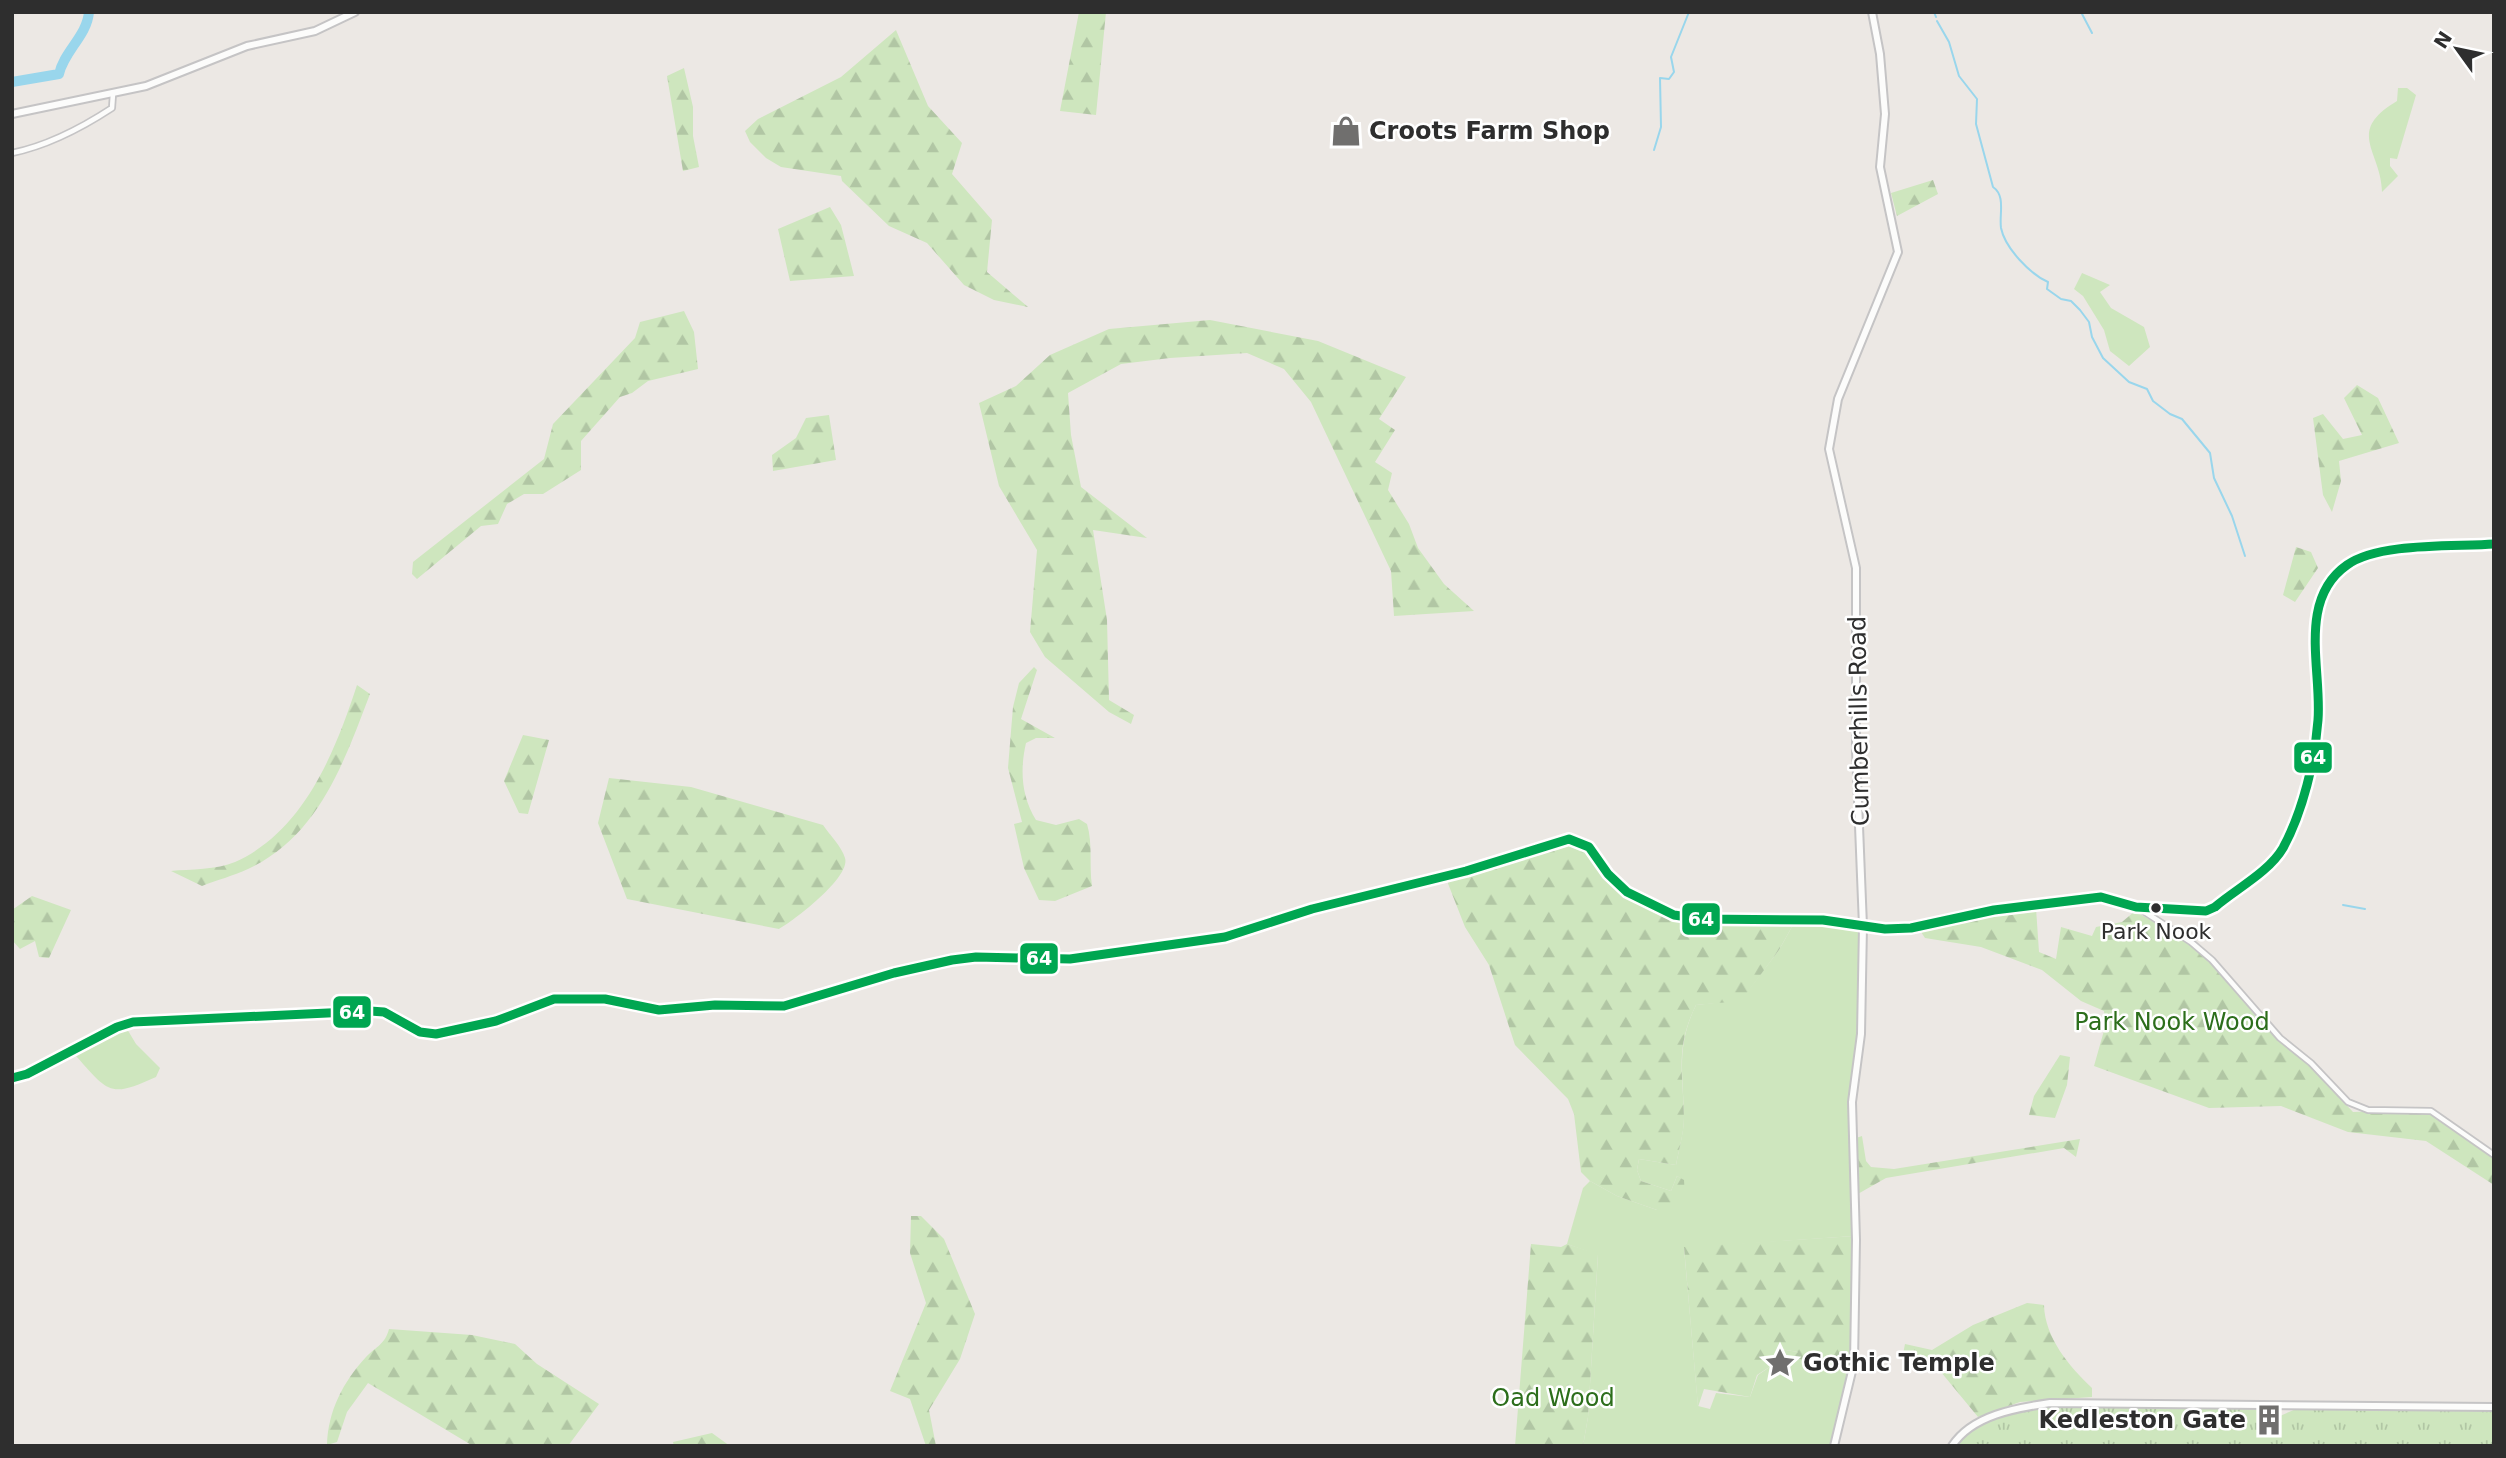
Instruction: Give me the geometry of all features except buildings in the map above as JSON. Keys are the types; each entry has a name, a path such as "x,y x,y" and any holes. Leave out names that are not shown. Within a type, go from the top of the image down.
{"street":[{"path":"12,114 146,86 247,46 315,31 355,12"},
{"name":"Cumberhills Road","path":"1834,1446 1854,1363 1856,1240 1852,1102 1861,1034 1863,926 1856,727 1856,568 1829,449 1838,400 1898,252 1880,167 1885,114 1880,54 1872,12"},
{"path":"12,153 62,135 105,113 112,108 113,94"},
{"path":"12,1078 27,1074 117,1027 155,1020 370,1011 384,1012 420,1032 436,1034 496,1021 554,999 605,999 659,1010 715,1005 784,1006 894,972 976,957 1070,959 1225,937 1312,909 1466,871 1569,839 1589,847 1619,887 1647,904 1674,915 1701,919 1823,920 1863,926 1911,928 1994,910 2101,897 2136,907 2193,912 2215,907 2269,864 2282,848 2301,799 2314,752 2319,699 2316,620 2326,591 2337,573 2350,563 2389,552 2494,544"},
{"path":"2136,907 2191,942 2212,960 2280,1038 2311,1063 2348,1102 2368,1110 2431,1111 2494,1155"},
{"path":"1952,1446 1960,1436 1983,1421 2010,1410 2050,1402 2494,1407"}],"green space":[{"path":"1079,12 1106,12 1096,115 1060,111"},
{"path":"896,30 928,106 962,143 952,174 992,220 987,272 1028,307 994,300 964,285 927,243 889,226 842,181 841,176 781,167 766,158 750,142 745,131 758,119 841,77"},
{"path":"684,68 693,107 693,136 699,167 683,171 667,76"},
{"path":"2398,88 2407,88 2416,95 2397,159 2390,158 2390,166 2398,176 2382,192 2369,132 2381,112 2397,101"},
{"path":"1933,180 1938,194 1897,216 1891,193"},
{"path":"830,207 841,225 854,276 790,281 778,229"},
{"path":"2082,273 2110,285 2100,292 2111,308 2144,327 2150,347 2129,366 2110,351 2104,330 2083,296 2074,289"},
{"path":"684,311 694,332 698,369 648,381 632,393 620,397 581,441 581,470 543,494 524,494 507,504 498,524 481,526 417,579 412,574 413,562 544,459 553,424 635,338 640,322"},
{"path":"1210,320 1318,341 1406,377 1379,419 1395,430 1375,462 1392,473 1388,490 1409,524 1418,548 1444,584 1474,611 1394,616 1391,571 1311,402 1284,369 1247,353 1121,364 1068,393 1071,435 1081,487 1147,538 1093,530 1107,620 1109,700 1134,715 1131,724 1109,712 1045,657 1030,632 1037,550 999,486 979,403 1016,386 1050,355 1109,329"},
{"path":"2357,385 2378,398 2399,443 2339,461 2341,481 2332,512 2323,495 2313,418 2323,414 2343,439 2362,435 2344,398"},
{"path":"829,415 836,460 773,471 772,455 796,438 806,418"},
{"path":"2296,547 2311,552 2318,568 2295,602 2283,595"},
{"path":"1034,667 1037,670 1021,719 1055,738 1036,738 1026,743 1023,772 1027,802 1036,820 1056,825 1079,819 1087,824 1090,839 1092,886 1055,901 1039,900 1024,868 1014,824 1022,822 1008,768 1013,707 1019,683"},
{"path":"357,685 370,694 350,745 326,795 293,837 273,855 248,869 202,886 171,871 228,865 259,848 280,831 314,787 338,737"},
{"path":"523,735 549,740 528,814 519,813 504,781"},
{"path":"609,778 691,787 823,825 843,854 845,866 820,897 779,929 627,899 598,823"},
{"path":"1562,843 1583,847 1617,889 1671,917 1702,922 1794,923 1779,950 1741,1001 1696,1005 1689,1020 1683,1047 1684,1123 1676,1165 1639,1159 1637,1170 1641,1181 1671,1191 1677,1176 1684,1180 1685,1198 1680,1210 1657,1210 1617,1196 1590,1181 1581,1172 1574,1114 1568,1099 1515,1045 1489,965 1465,927 1447,881"},
{"path":"32,896 71,910 49,958 39,957 35,941 20,949 12,940 12,910"},
{"name":"Park Nook Wood","path":"2036,908 2039,952 2056,959 2061,927 2092,936 2096,927 2122,922 2135,911 2189,943 2211,961 2262,1022 2309,1065 2353,1112 2409,1110 2434,1113 2494,1158 2494,1185 2426,1141 2348,1132 2281,1106 2209,1108 2094,1066 2105,1027 2104,1011 2081,1001 2042,970 1981,947 1925,938 1919,929"},
{"path":"1800,920 1855,926 1861,932 1858,1044 1853,1073 1854,1236 1684,1248 1698,1406 1710,1409 1716,1393 1750,1397 1758,1375 1771,1366 1784,1368 1786,1355 1778,1353 1780,1349 1798,1352 1794,1364 1796,1359 1851,1364 1832,1446 1583,1446 1588,1417 1598,1255 1567,1244 1583,1188 1590,1181 1617,1196 1657,1210 1683,1180 1677,1176 1671,1191 1641,1181 1637,1170 1639,1159 1676,1165 1684,1122 1683,1047 1696,1005 1741,1000 1779,950 1794,923"},
{"path":"127,1029 136,1044 160,1068 156,1077 141,1084 129,1088 111,1088 96,1078 76,1056"},
{"path":"2060,1055 2070,1057 2067,1085 2055,1118 2029,1115 2034,1096"},
{"path":"1862,1136 1866,1161 1871,1167 1894,1169 2080,1139 2076,1157 2064,1148 1886,1178 1856,1195 1856,1138"},
{"path":"911,1216 921,1216 944,1239 975,1314 960,1359 929,1410 936,1446 926,1446 910,1399 890,1391 926,1303 910,1253"},
{"path":"1854,1236 1851,1364 1796,1359 1794,1365 1790,1358 1798,1352 1780,1349 1771,1366 1757,1375 1750,1397 1704,1389 1698,1407 1684,1247"},
{"name":"Oad Wood","path":"1531,1244 1561,1247 1567,1244 1598,1254 1588,1417 1583,1446 1515,1446"},
{"path":"2027,1303 2044,1305 2045,1317 2054,1340 2067,1361 2092,1388 2092,1397 2020,1402 1978,1417 1936,1366 1907,1360 1903,1354 1905,1344 1932,1350 1973,1325"},
{"path":"389,1329 472,1335 515,1344 537,1364 599,1404 568,1446 473,1446 368,1383 347,1412 337,1442 327,1445 330,1420 338,1398 366,1357 383,1342"},
{"path":"2060,1406 2259,1409 2263,1415 2273,1419 2296,1409 2494,1411 2494,1446 1957,1446 1966,1435 1990,1420 2018,1412"},
{"path":"712,1433 730,1446 674,1446 673,1442"}],"waterway":[{"path":"12,82 59,74 84,29 89,12"},
{"path":"1654,150 1661,127 1660,78 1669,79 1674,72 1671,57 1689,12"},
{"path":"1934,12 1936,17"},
{"path":"2081,12 2092,33"},
{"path":"1937,21 1949,42 1959,76 1977,99 1976,124 1993,187 1999,195 2003,236 2026,267 2048,282 2047,289 2061,299 2071,301 2080,310 2089,322 2092,337 2103,358 2129,382 2147,389 2153,401 2182,419 2210,453 2214,478 2232,516 2245,556"},
{"path":"2343,905 2365,909"}],"transit line":[{"name":"64","path":"12,1078 27,1074 117,1027 133,1022 370,1011 384,1012 420,1032 436,1034 496,1021 554,999 605,999 659,1010 715,1005 784,1006 894,973 952,960 976,957 1070,959 1225,937 1312,909 1466,871 1569,839 1589,847 1608,874 1627,892 1674,915 1701,919 1823,920 1885,929 1911,928 1994,910 2101,897 2136,907 2206,911 2269,865 2277,857 2290,834 2311,769 2318,720 2315,637 2317,616 2322,597 2332,580 2347,565 2378,552 2418,547 2494,544"}],"place":[{"name":"Croots Farm Shop","path":"1346,131"},
{"name":"Park Nook","path":"2156,908"},
{"name":"Gothic Temple","path":"1780,1363"},
{"name":"Kedleston Gate","path":"2269,1420"}]}
